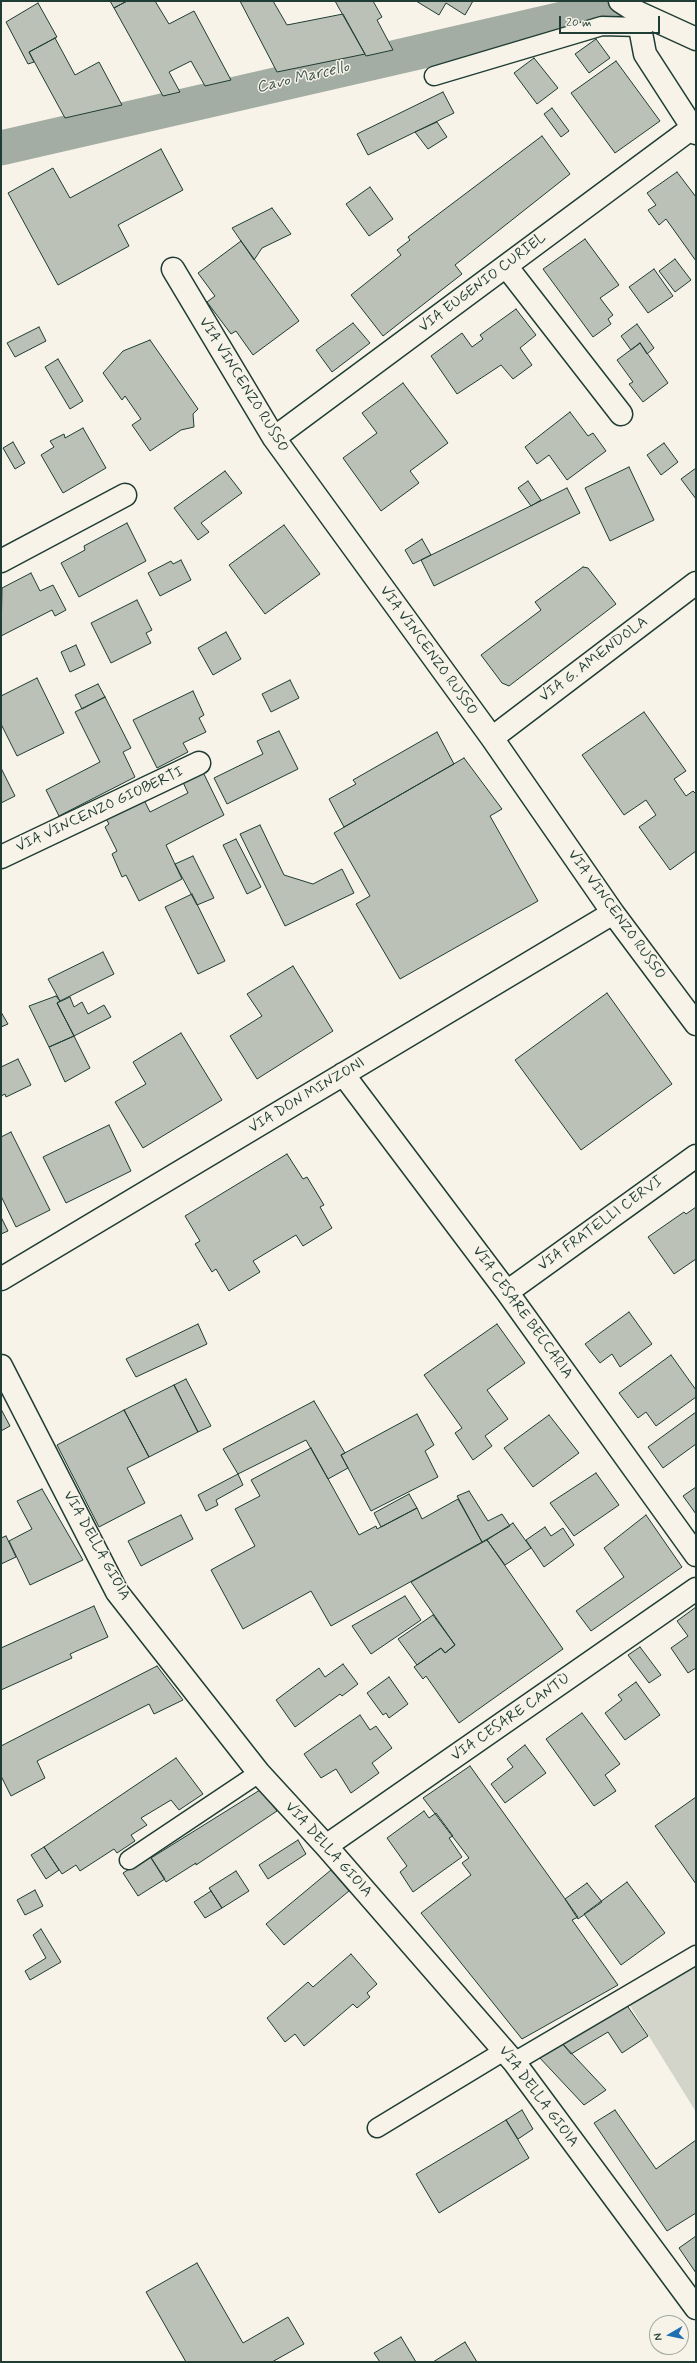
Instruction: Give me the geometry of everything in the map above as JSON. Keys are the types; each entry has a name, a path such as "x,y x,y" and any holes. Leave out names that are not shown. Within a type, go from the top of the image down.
{"street":[{"path":"632,13 696,39"},
{"path":"632,13 645,54 694,130"},
{"name":"VIA EUGENIO CURIEL","path":"274,438 506,266 694,130"},
{"path":"506,266 621,414"},
{"name":"VIA VINCENZO RUSSO","path":"173,269 274,438 492,738 613,913 696,1024"},
{"path":"1,561 125,495"},
{"name":"VIA G. AMENDOLA","path":"492,738 696,583"},
{"name":"VIA VINCENZO GIOBERTI","path":"1,857 200,763"},
{"name":"VIA DON MINZONI","path":"1,1279 613,913"},
{"name":"VIA CESARE BECCARIA","path":"343,1074 507,1292 696,1555"},
{"name":"VIA FRATELLI CERVI","path":"507,1292 696,1156"},
{"name":"VIA DELLA GIOIA","path":"1,1366 117,1592 260,1774 326,1846 509,2056 696,2308"},
{"name":"VIA CESARE CANTÙ","path":"326,1846 696,1589"}],"lane":[{"path":"434,76 602,26 632,13"},
{"path":"129,1860 260,1774"},
{"path":"377,2128 696,1955"}],"shaded area":[{"path":"695,1967 696,1969 696,2112 629,2004"}],"building":[{"path":"110,1 127,1 114,8"},
{"path":"127,1 155,1 169,24 194,11 231,80 205,86 191,61 169,72 180,92 163,96 114,8"},
{"path":"240,1 273,1 287,25 343,14 365,54 277,72"},
{"path":"335,1 373,1 382,17 377,20 393,50 366,56"},
{"path":"416,1 473,1 465,15 446,3 439,15"},
{"path":"38,3 57,37 29,52 34,62 28,64 6,22"},
{"path":"55,38 75,75 99,62 122,105 65,118 29,52"},
{"path":"596,39 610,58 589,73 575,54"},
{"path":"534,58 558,88 537,104 514,73"},
{"path":"616,61 660,121 615,153 571,93"},
{"path":"443,92 454,113 368,155 357,134"},
{"path":"552,108 569,131 561,137 544,114"},
{"path":"437,122 447,137 428,149 415,132"},
{"path":"542,136 570,174 455,265 462,274 383,336 351,295 401,255 397,250 410,240 408,237"},
{"path":"161,149 183,190 118,225 129,246 58,285 8,193 53,168 70,198"},
{"path":"677,172 696,197 696,261 666,219 659,225 648,210 656,205 647,193"},
{"path":"370,187 393,219 369,236 346,204"},
{"path":"272,208 291,234 262,248 254,260 232,228"},
{"path":"585,239 619,285 600,298 613,315 608,319 611,324 593,337 543,269"},
{"path":"241,241 299,321 253,355 236,331 231,334 207,302 215,296 198,273"},
{"path":"675,259 691,280 675,292 659,271"},
{"path":"654,269 673,296 648,313 629,287"},
{"path":"516,309 536,335 520,348 532,365 513,379 501,365 457,394 431,356 462,333 472,347 483,339 480,335"},
{"path":"353,323 370,343 332,372 316,350"},
{"path":"637,324 654,348 647,354 640,343 631,350 621,336"},
{"path":"39,327 46,341 15,357 7,343"},
{"path":"150,340 198,409 193,414 194,427 181,430 150,451 132,425 141,419 125,396 122,400 103,373 123,351"},
{"path":"640,343 668,383 643,402 629,384 633,382 617,360"},
{"path":"58,359 83,401 70,409 45,367"},
{"path":"403,383 448,443 410,471 419,483 381,511 343,458 377,433 362,413"},
{"path":"570,412 588,436 593,433 606,451 567,480 549,455 537,464 525,447"},
{"path":"83,428 106,468 63,493 41,455 54,447 50,441 64,434 65,438"},
{"path":"13,442 25,463 15,469 3,448"},
{"path":"664,443 678,462 661,475 647,455"},
{"path":"629,467 654,520 610,541 585,488"},
{"path":"696,468 696,499 681,479"},
{"path":"225,471 242,493 201,523 209,532 198,540 174,508"},
{"path":"528,481 541,500 531,506 518,488"},
{"path":"567,488 580,513 434,586 421,560"},
{"path":"127,523 146,561 79,597 61,563 85,550 84,546"},
{"path":"284,525 320,574 265,614 229,565"},
{"path":"422,539 431,555 413,564 405,550"},
{"path":"181,560 191,580 160,596 148,573 171,561 173,564"},
{"path":"583,567 588,568 616,604 509,686 502,683 481,655 541,610 535,602"},
{"path":"31,573 40,591 53,585 66,610 55,616 52,610 1,636 2,588"},
{"path":"137,600 152,630 146,633 151,643 111,663 91,623"},
{"path":"226,632 241,659 213,675 198,648"},
{"path":"76,645 85,665 70,672 61,652"},
{"path":"37,678 64,733 17,756 1,724 1,696"},
{"path":"290,680 299,698 271,712 262,694"},
{"path":"98,684 105,697 82,709 75,695"},
{"path":"193,691 204,715 199,718 206,732 183,743 188,752 157,768 133,720"},
{"path":"105,697 131,748 123,752 135,777 59,816 46,790 100,762 75,712"},
{"path":"644,712 686,771 674,779 686,796 693,791 696,794 696,851 670,870 639,827 656,815 646,800 624,815 582,755"},
{"path":"279,731 298,769 227,804 214,778 263,754 257,741"},
{"path":"437,732 454,764 344,827 329,799 356,784 353,780"},
{"path":"464,758 502,809 490,816 538,901 400,979 356,904 370,896 334,833"},
{"path":"1,768 15,796 1,803"},
{"path":"201,768 224,815 166,845 182,879 139,901 126,875 122,877 112,854 117,851 105,827 109,824 104,815 142,796 150,812 188,793 181,778"},
{"path":"260,825 284,875 313,884 342,869 354,893 285,926 240,834"},
{"path":"236,839 261,887 247,894 223,845"},
{"path":"193,856 214,898 197,905 175,864"},
{"path":"192,894 225,961 198,974 165,907"},
{"path":"103,952 114,974 60,1001 48,979"},
{"path":"293,966 333,1031 257,1079 230,1036 262,1016 247,994"},
{"path":"607,993 672,1084 581,1150 515,1060"},
{"path":"56,996 60,1001 57,1003 74,1036 49,1047 29,1006"},
{"path":"70,997 74,1007 82,1002 88,1014 104,1005 111,1017 74,1036 57,1003"},
{"path":"1,1012 8,1024 1,1027"},
{"path":"181,1033 222,1100 143,1148 115,1102 146,1084 133,1062"},
{"path":"74,1036 90,1068 65,1082 49,1047"},
{"path":"18,1059 31,1085 6,1097 5,1094 1,1096 1,1067"},
{"path":"109,1125 131,1171 66,1203 43,1157"},
{"path":"11,1132 50,1210 16,1227 1,1196 1,1137"},
{"path":"287,1154 303,1179 307,1177 324,1205 320,1207 332,1228 303,1246 296,1235 253,1261 260,1272 229,1291 216,1269 212,1272 195,1244 200,1241 185,1216"},
{"path":"696,1207 696,1259 674,1274 648,1237 684,1212 686,1214"},
{"path":"1,1217 8,1231 1,1234"},
{"path":"629,1312 652,1344 620,1367 612,1354 600,1363 585,1344"},
{"path":"198,1324 207,1344 136,1377 126,1359"},
{"path":"497,1324 525,1363 487,1390 508,1419 485,1436 492,1446 473,1460 455,1433 462,1428 424,1375"},
{"path":"671,1355 696,1390 696,1397 656,1426 646,1412 638,1418 619,1393"},
{"path":"186,1379 211,1426 198,1432 174,1385"},
{"path":"174,1385 198,1432 149,1457 124,1410"},
{"path":"314,1401 345,1453 341,1455 348,1468 328,1479 306,1440 238,1474 223,1449"},
{"path":"1,1409 10,1426 1,1431"},
{"path":"124,1410 149,1457 127,1468 145,1503 99,1527 57,1445"},
{"path":"696,1412 696,1444 663,1468 648,1447"},
{"path":"417,1414 434,1445 425,1451 438,1477 371,1511 341,1455"},
{"path":"549,1415 579,1453 533,1487 504,1448"},
{"path":"311,1448 359,1535 376,1526 377,1529 417,1508 422,1519 458,1499 482,1542 331,1626 311,1591 243,1629 211,1570 255,1546 235,1509 260,1496 251,1480"},
{"path":"596,1473 619,1505 574,1536 550,1503"},
{"path":"238,1474 243,1485 216,1500 218,1505 206,1511 198,1495"},
{"path":"696,1487 696,1514 683,1496"},
{"path":"42,1489 83,1560 30,1585 9,1541 32,1529 17,1501"},
{"path":"469,1491 488,1521 502,1514 510,1526 482,1542 457,1496"},
{"path":"409,1494 417,1508 381,1527 374,1513"},
{"path":"181,1515 193,1539 141,1566 128,1541"},
{"path":"646,1515 682,1567 591,1631 576,1611 624,1577 604,1548"},
{"path":"513,1523 531,1548 505,1565 487,1540"},
{"path":"545,1527 551,1536 563,1528 574,1545 544,1567 526,1540"},
{"path":"6,1536 16,1557 1,1564 1,1538"},
{"path":"487,1540 563,1649 459,1723 426,1676 423,1679 414,1667 441,1648 445,1653 455,1645 411,1582"},
{"path":"405,1596 421,1620 371,1654 352,1626"},
{"path":"94,1606 108,1637 70,1654 72,1658 1,1690 1,1648"},
{"path":"696,1607 696,1668 688,1673 671,1648 688,1636 677,1621"},
{"path":"433,1615 455,1645 445,1653 441,1648 417,1665 398,1639"},
{"path":"640,1647 661,1675 649,1683 628,1655"},
{"path":"343,1664 358,1684 342,1696 340,1694 295,1727 276,1700 319,1668 325,1677"},
{"path":"157,1666 183,1700 154,1714 149,1704 37,1761 45,1778 11,1796 1,1776 1,1746"},
{"path":"389,1677 408,1704 389,1718 386,1713 383,1715 367,1693"},
{"path":"636,1682 660,1715 625,1740 605,1713 622,1700 618,1695"},
{"path":"582,1713 620,1764 605,1775 616,1791 594,1806 546,1739"},
{"path":"360,1715 370,1730 376,1726 392,1748 372,1763 379,1773 351,1793 336,1769 321,1778 304,1754"},
{"path":"525,1745 546,1773 505,1803 491,1784 513,1767 507,1759"},
{"path":"176,1758 203,1794 179,1810 171,1800 141,1818 147,1825 131,1835 135,1841 117,1853 114,1849 80,1871 76,1865 62,1874 44,1847"},
{"path":"470,1766 578,1917 572,1920 618,1985 522,2039 421,1913 471,1875 462,1863 469,1858 423,1798"},
{"path":"260,1790 277,1811 196,1865 196,1863 166,1882 151,1858"},
{"path":"696,1797 696,1884 655,1826"},
{"path":"424,1811 429,1818 436,1813 453,1836 449,1838 462,1857 413,1892 400,1872 407,1866 387,1838"},
{"path":"298,1840 306,1854 268,1879 259,1865"},
{"path":"44,1847 59,1870 46,1879 31,1855"},
{"path":"150,1856 165,1879 138,1896 123,1873"},
{"path":"331,1870 349,1891 284,1945 266,1924"},
{"path":"236,1871 249,1891 222,1908 209,1888"},
{"path":"627,1882 665,1933 621,1965 584,1914"},
{"path":"587,1883 602,1902 578,1919 565,1899"},
{"path":"35,1890 43,1906 25,1915 17,1900"},
{"path":"211,1891 222,1908 205,1918 194,1902"},
{"path":"41,1929 61,1962 30,1980 25,1971 46,1958 33,1935"},
{"path":"351,1954 377,1984 367,1993 370,1997 357,2008 353,2004 304,2046 295,2034 285,2042 267,2018 308,1982 313,1987"},
{"path":"626,2004 648,2036 622,2053 608,2032 571,2054 561,2042"},
{"path":"561,2042 606,2090 584,2105 538,2056"},
{"path":"522,2110 533,2129 518,2139 506,2120"},
{"path":"615,2110 656,2169 696,2140 696,2213 667,2231 594,2123"},
{"path":"506,2120 529,2158 439,2213 416,2174"},
{"path":"696,2236 696,2273 679,2248"},
{"path":"197,2263 243,2343 288,2317 304,2344 272,2362 186,2362 146,2292"},
{"path":"401,2337 416,2362 380,2362 374,2353"},
{"path":"465,2342 477,2362 433,2362"}],"waterway":[{"name":"Cavo Marcello","path":"1,148 606,9"}]}
